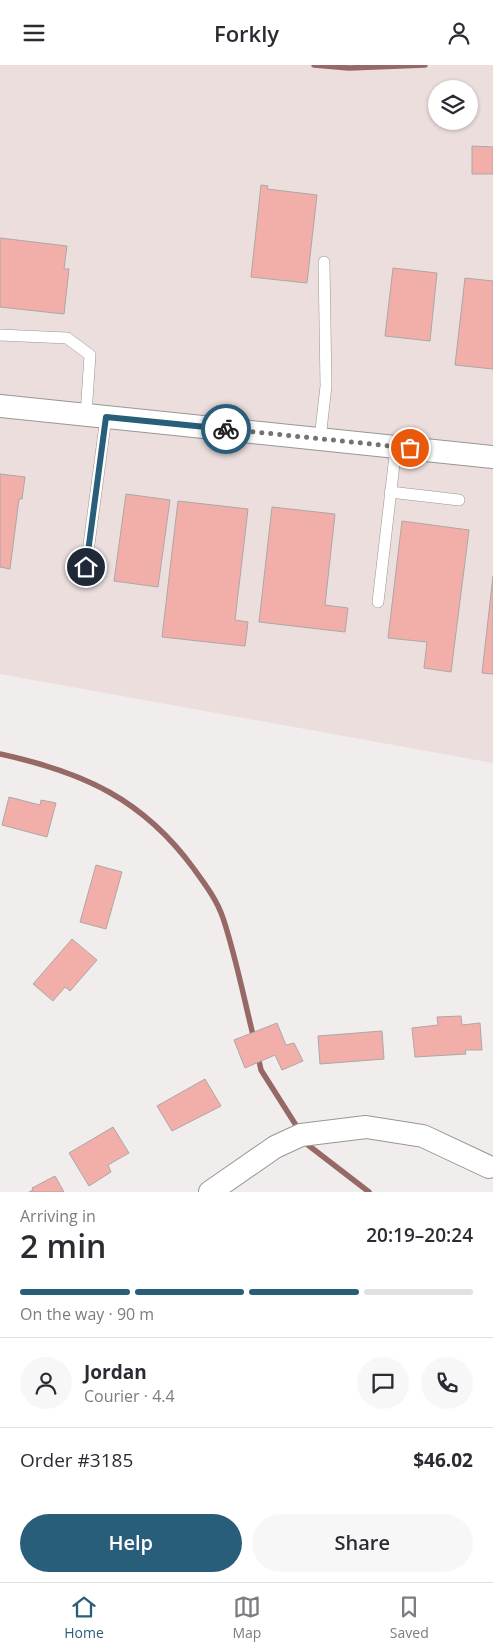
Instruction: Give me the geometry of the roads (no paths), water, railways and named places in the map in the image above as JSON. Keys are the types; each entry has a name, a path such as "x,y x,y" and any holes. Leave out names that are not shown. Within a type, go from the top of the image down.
{"street":[{"path":"0,406 493,457"},
{"path":"210,1192 275,1147 301,1135 366,1127 423,1136 489,1167"}],"lane":[{"path":"320,439 326,386 324,262"},
{"path":"0,335 66,338 90,355 96,416 86,567"},
{"path":"378,602 396,447"},
{"path":"390,492 459,500"}],"waterway":[{"path":"314,65 349,68 425,65"},
{"path":"0,754 58,770 109,792 154,824 174,845 206,886 220,911 232,948 254,1039"},
{"path":"258,1056 261,1070 299,1130"},
{"path":"305,1140 308,1145 369,1192"}]}
